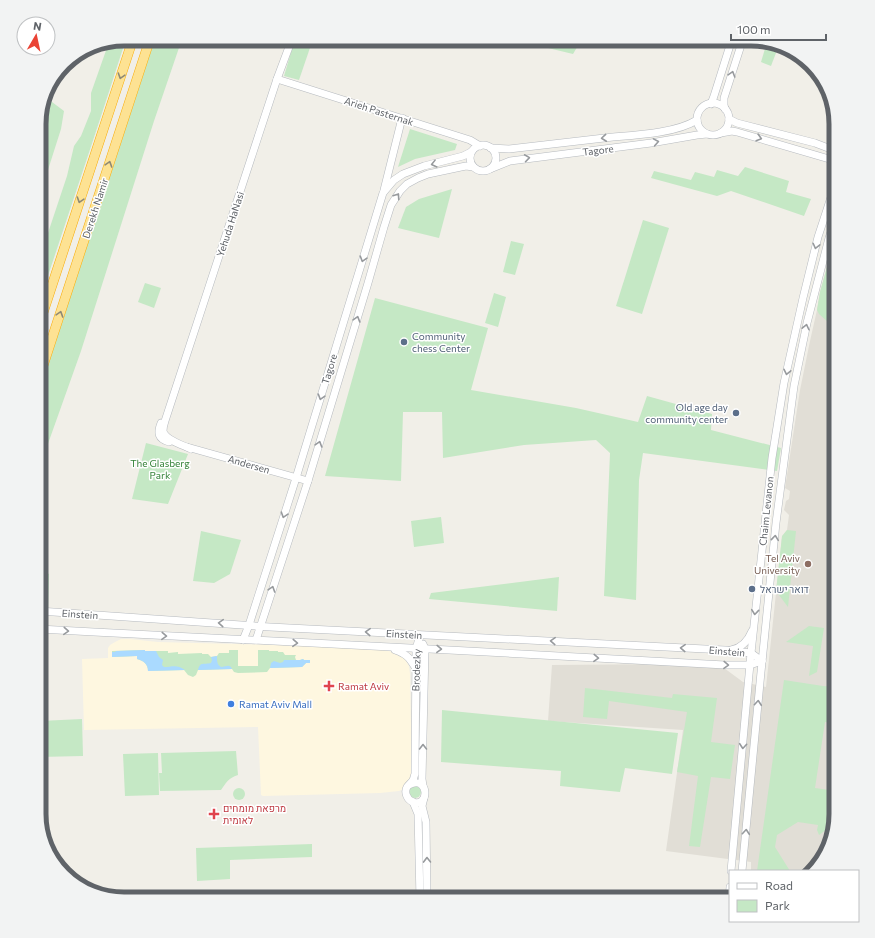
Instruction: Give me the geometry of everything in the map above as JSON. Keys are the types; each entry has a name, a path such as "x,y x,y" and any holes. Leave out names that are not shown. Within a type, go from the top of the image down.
{"highway":[{"name":"Derekh Namir","path":"46,304 131,46"},
{"name":"Derekh Namir","path":"46,357 148,46"}],"street":[{"name":"Yehuda HaNasi","path":"161,431 158,429 168,409 177,385 277,79 289,46"},
{"path":"711,104 730,46"},
{"path":"721,133 727,127 729,119 725,109 724,98 741,46"},
{"name":"Arieh Pasternak","path":"277,79 470,140 480,146"},
{"path":"725,109 716,104 706,105 702,108 697,116 700,129 707,134 712,135 726,132 737,132 829,159"},
{"path":"383,193 402,118"},
{"path":"729,119 737,123 815,143 829,148"},
{"name":"Tagore","path":"491,148 509,149 648,134 680,128 697,120"},
{"name":"Tagore","path":"490,169 510,161 651,143 707,134"},
{"path":"483,145 491,148 496,159 493,166 490,169 483,171 473,167 470,160 473,149 483,145"},
{"name":"Tagore","path":"243,640 296,478 383,193 394,180 403,174 424,166 463,156 471,152"},
{"name":"Tagore","path":"256,640 308,481 391,205 400,191 407,184 418,178 428,174 466,166 473,167"},
{"name":"Chaim Levanon","path":"732,870 751,653 772,458 784,383 803,298 818,237 829,203"},
{"name":"Chaim Levanon","path":"742,870 776,523 794,386 807,323 829,238"},
{"name":"Andersen","path":"161,431 160,437 164,440 191,449 308,481"},
{"name":"Einstein","path":"46,611 260,626 725,650 751,653 762,661"},
{"path":"725,650 734,650 744,644 754,628"},
{"name":"Einstein","path":"46,629 664,662 750,665 762,661"},
{"name":"Brodezky","path":"409,785 414,778 416,768 416,649 420,634"},
{"name":"Brodezky","path":"420,634 425,649 423,786"},
{"path":"385,647 404,653 410,658 416,669"},
{"path":"424,798 419,802 413,802 408,799 406,790 409,785 415,782 418,783 423,786 426,792 422,806 426,822 427,892"},
{"path":"413,802 418,814 420,892"}],"shaded area":[{"name":"Tel Aviv University","path":"829,260 828,824 825,839 821,848 816,857 805,870 751,870 751,862 666,851 683,730 548,721 552,665 676,664 724,668 743,682 766,687 782,537 787,530 789,515 784,510 786,501 789,499 790,491 785,488 800,390 820,292"},
{"path":"121,639 158,642 337,647 385,650 400,654 409,666 410,674 412,776 403,789 399,791 380,793 263,796 261,795 258,727 84,730 82,659 108,658 108,648 110,645"}],"green space":[{"path":"124,46 46,282 46,239 67,176 74,146 81,136 91,111 91,93 107,48"},
{"path":"153,46 180,46 154,121 81,351 46,449 46,372"},
{"path":"293,46 311,46 299,80 284,76"},
{"path":"548,46 578,46 573,54 548,48"},
{"path":"765,48 777,50 771,66 761,62"},
{"path":"50,99 52,102 64,111 61,129 47,173 46,119"},
{"path":"410,129 457,144 455,150 415,159 398,167"},
{"path":"745,167 789,181 786,192 811,199 804,216 731,191 717,196 651,178 654,171 691,180 695,172 714,177 717,170 738,176"},
{"path":"452,189 439,238 398,228 406,207 419,199"},
{"path":"643,220 669,228 642,314 616,306"},
{"path":"511,241 524,244 515,275 503,272"},
{"path":"829,260 829,323 819,314 817,310 820,292"},
{"path":"145,283 161,288 154,308 138,302"},
{"path":"494,293 506,297 498,327 485,323"},
{"path":"375,298 488,328 471,390 576,408 638,422 647,396 712,414 711,430 781,448 777,471 643,453 639,480 636,600 604,596 610,453 596,440 524,445 443,458 442,412 403,412 401,481 325,476"},
{"name":"The Glasberg Park","path":"146,443 188,454 168,504 132,499"},
{"path":"441,517 444,543 414,547 411,521"},
{"path":"787,530 796,531 788,607 776,591 782,536"},
{"path":"201,531 241,540 230,574 214,583 193,581"},
{"path":"46,572 49,574 48,610 46,610"},
{"path":"559,577 557,611 429,599 431,593"},
{"path":"809,626 824,628 817,672 809,676 813,646 786,642"},
{"path":"229,650 238,650 238,666 258,666 258,650 269,650 283,652 285,655 296,655 296,660 310,660 310,663 306,663 302,667 270,668 267,672 238,673 234,672 232,669 198,670 196,675 193,677 188,675 184,670 148,671 144,662 137,659 137,656 112,657 112,651 168,651 168,653 178,652 178,654 202,653 208,654 211,657 217,656 219,653 229,653"},
{"path":"784,680 829,686 829,723 825,722 815,788 829,790 829,814 827,829 819,835 817,830 818,825 798,822 777,835 775,847 789,870 757,870"},
{"path":"585,688 672,698 673,694 717,698 711,742 735,745 730,779 711,777 700,847 689,846 698,776 677,772 687,712 609,701 607,719 583,717"},
{"path":"442,710 678,733 672,774 625,768 620,792 560,786 561,771 441,762"},
{"path":"82,719 83,756 46,757 46,721"},
{"path":"236,751 238,775 230,779 221,790 160,791 159,773 162,773 161,753"},
{"path":"158,753 159,795 125,796 123,754"},
{"path":"413,786 417,786 421,792 417,798 413,798 409,794 409,790"},
{"path":"239,788 243,790 245,794 243,798 239,800 235,798 233,794 235,790"},
{"path":"312,844 312,857 230,860 230,879 197,881 196,848"}],"water":[{"path":"116,651 156,651 159,657 163,660 162,665 164,667 177,666 185,670 148,671 144,662 137,659 137,656 112,657 112,652"},
{"path":"217,656 219,666 229,666 232,669 198,670 201,664 211,663 211,657"},
{"path":"284,660 310,660 310,663 306,663 302,667 270,668 271,663 274,661 280,663"}],"place":[{"name":"Community chess Center","path":"404,342"},
{"name":"Old age day community center","path":"736,413"},
{"name":"Tel Aviv University","path":"808,564"},
{"name":"דואר ישראל","path":"752,589"},
{"name":"Ramat Aviv","path":"329,686"},
{"name":"Ramat Aviv Mall","path":"231,704"},
{"name":"מרפאת מומחים לאומית","path":"214,814"}]}
